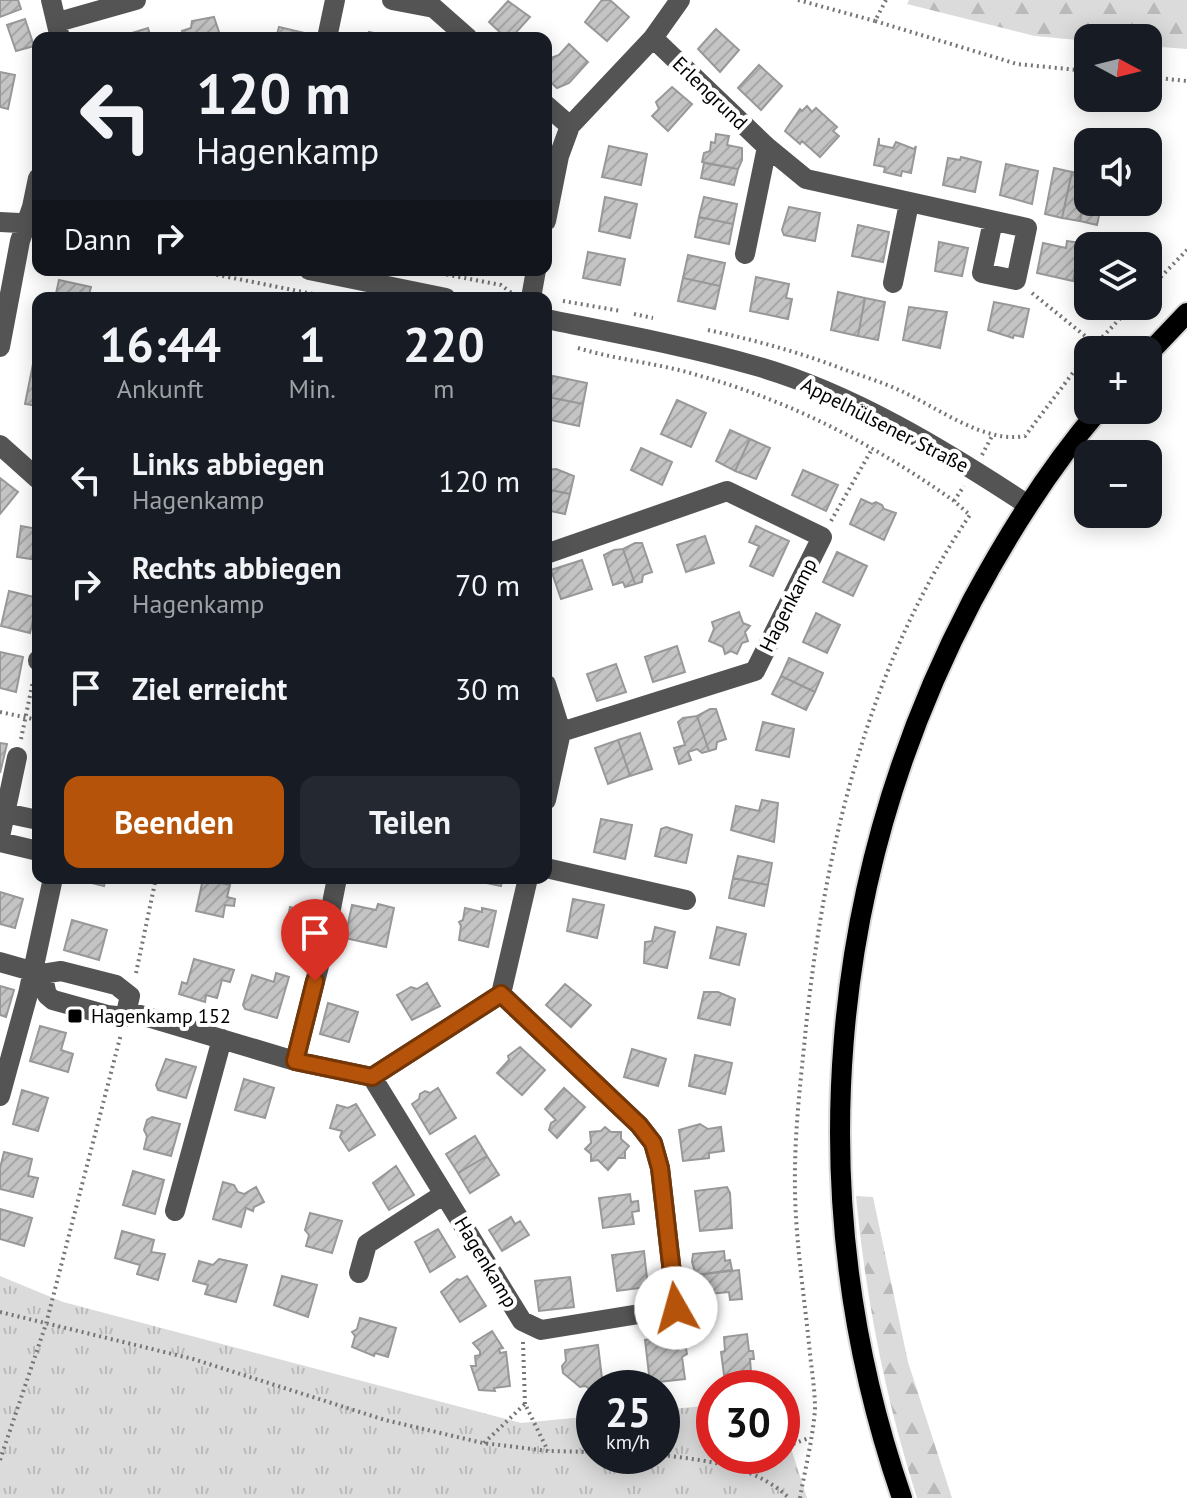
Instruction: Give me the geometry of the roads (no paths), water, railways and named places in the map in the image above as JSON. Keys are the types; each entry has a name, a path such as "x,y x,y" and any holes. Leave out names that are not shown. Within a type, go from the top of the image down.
{"main road":[{"path":"1162,339 1187,313"},
{"path":"902,1498 858,1337 842,1204 839,1136 843,1049 853,959 869,875 888,801 918,716 952,639 997,554 1028,505 1089,424"}],"street":[{"path":"51,0 59,30 136,0"},
{"path":"328,32 335,0"},
{"path":"392,0 435,4 462,32"},
{"path":"552,191 559,156 570,126 653,38 680,0"},
{"name":"Erlengrund","path":"653,38 767,147 806,179 1027,228 1016,280 982,273 993,221"},
{"path":"552,110 570,126"},
{"path":"745,254 767,147"},
{"path":"893,283 909,203"},
{"path":"0,222 32,223"},
{"path":"0,347 20,241 32,223"},
{"path":"338,276 417,292"},
{"name":"Appelhülsener Straße","path":"552,320 757,366 797,380 895,426 975,470 1028,505"},
{"path":"0,445 32,474"},
{"name":"Hagenkamp","path":"552,552 727,491 822,537 755,671 561,732"},
{"path":"552,703 561,732 552,773"},
{"path":"17,757 0,840 32,849"},
{"path":"5,813 32,819"},
{"path":"552,869 686,900"},
{"path":"0,1096 38,972 52,884"},
{"path":"295,1061 336,884"},
{"path":"38,972 47,995 53,1000 107,1015 127,1008 295,1061 372,1077 501,994 527,884"},
{"path":"0,962 38,972 61,971 116,985 127,1008"},
{"name":"Hagenkamp","path":"372,1077 522,1321 541,1330 676,1308 660,1168 653,1143 639,1125 501,994"},
{"path":"175,1211 222,1039"},
{"name":"Hagenkamp","path":"359,1273 367,1244 444,1194"}],"place":[{"name":"Hagenkamp 152","path":"75,1016"}]}
